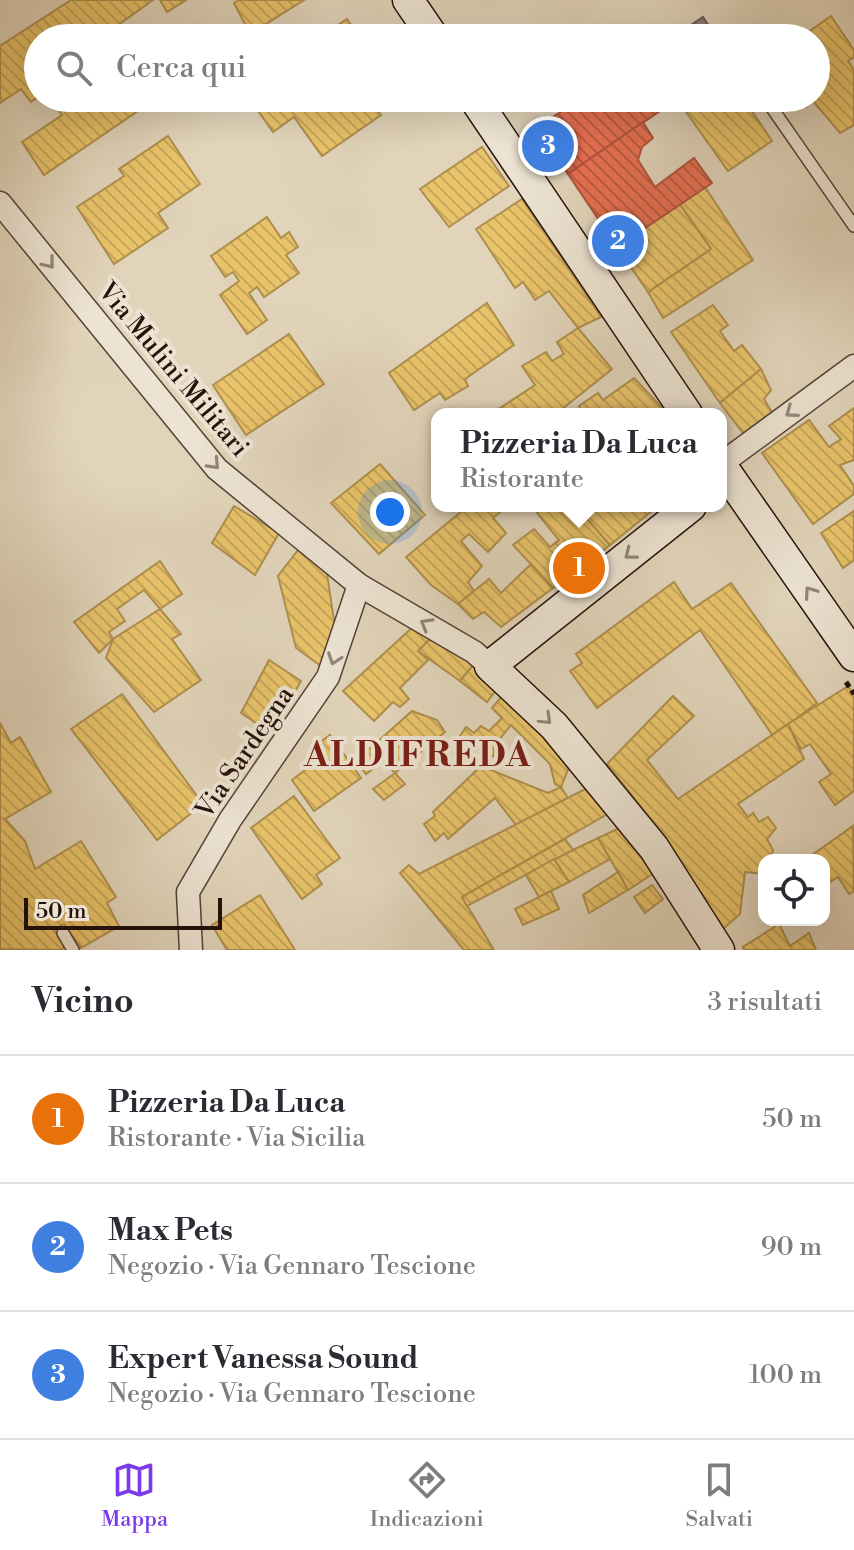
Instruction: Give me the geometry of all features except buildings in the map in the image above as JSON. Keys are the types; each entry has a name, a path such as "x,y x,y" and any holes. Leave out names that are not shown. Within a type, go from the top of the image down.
{"street":[{"path":"408,0 424,24"},
{"path":"483,112 683,408"},
{"name":"Via Mulini Militari","path":"0,203 217,469 359,585 474,652 490,666"},
{"path":"727,460 854,366"},
{"path":"727,473 854,656"},
{"path":"683,512 490,666 554,726 644,836 719,950"},
{"name":"Via Sardegna","path":"191,950 188,892 230,820 328,677 359,585"}],"lane":[{"path":"775,112 854,226"},
{"path":"63,933 73,950"}],"place":[{"name":"Expert Vanessa Sound","path":"548,146"},
{"name":"Max Pets","path":"618,241"},
{"name":"Pizzeria Da Luca","path":"579,568"}],"district":[{"name":"ALDIFREDA","path":"418,754"}]}
